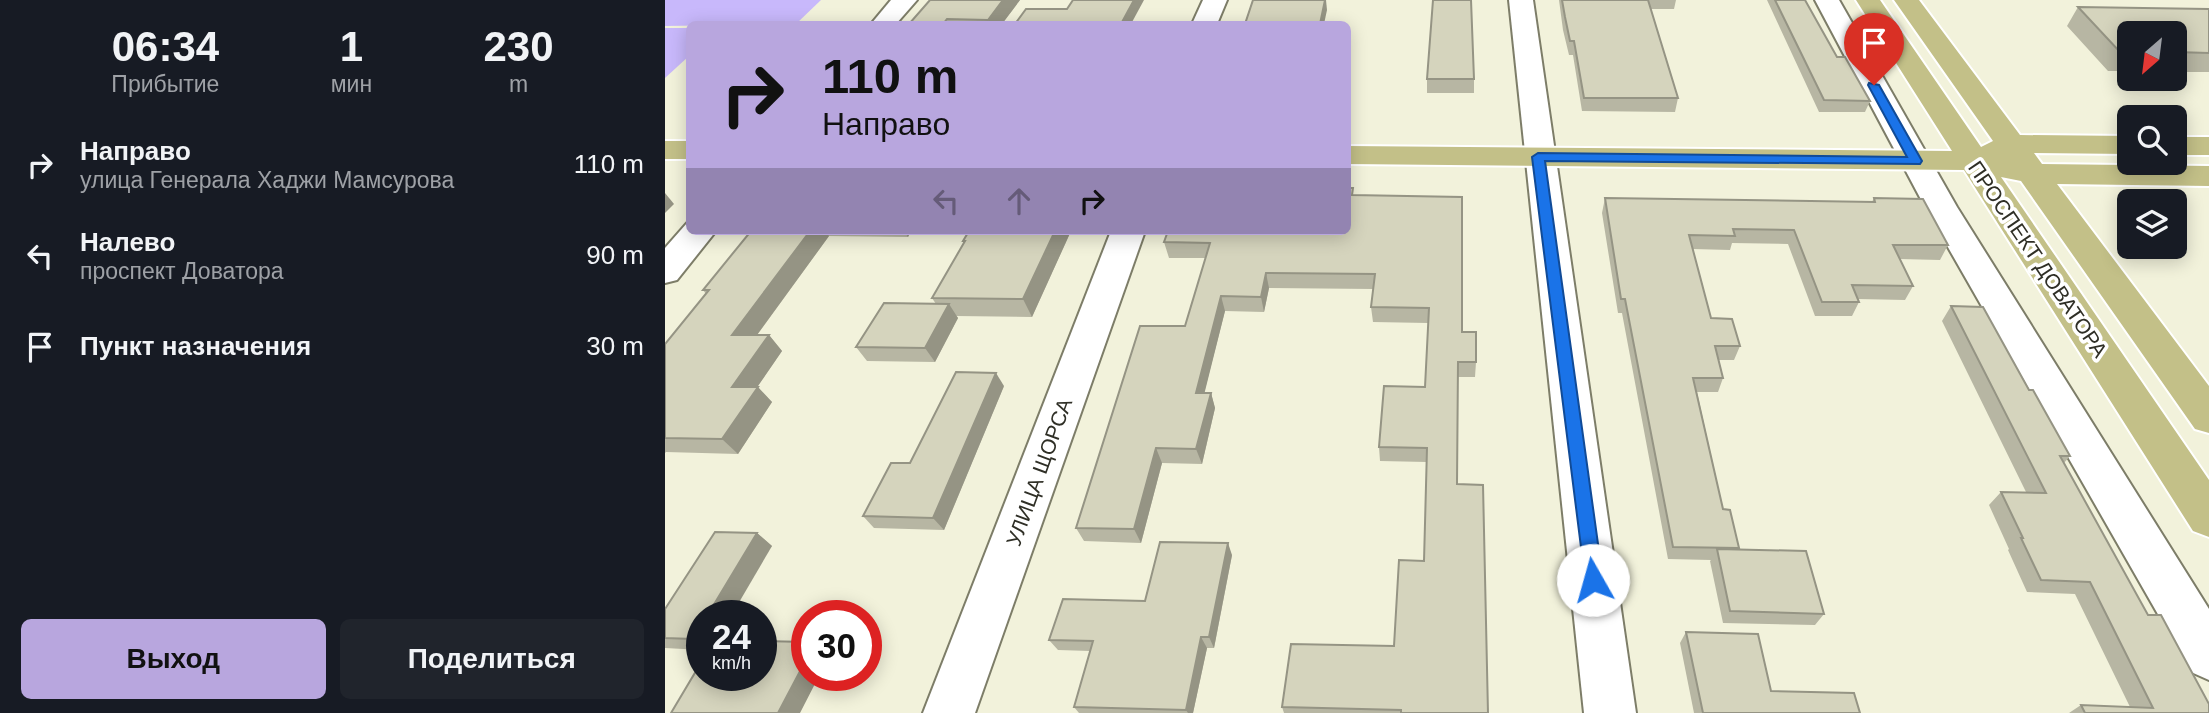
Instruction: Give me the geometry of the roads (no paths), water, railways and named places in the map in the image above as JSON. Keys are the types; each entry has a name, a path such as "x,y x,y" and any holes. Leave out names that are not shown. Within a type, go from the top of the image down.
{"main road":[{"name":"ПРОСПЕКТ ДОВАТОРА","path":"1868,0 2209,517"},
{"name":"ПРОСПЕКТ ДОВАТОРА","path":"1906,0 2209,417"},
{"path":"1972,161 2011,144 2117,145"},
{"path":"2187,146 2209,146"},
{"path":"665,150 686,150"},
{"path":"1351,155 1972,161 2033,174 2209,176"}],"street":[{"path":"886,21 905,0"},
{"path":"1206,21 1215,0"},
{"path":"1521,0 1538,157 1610,713"},
{"path":"1827,0 1916,161 2209,655"},
{"path":"665,271 696,235"},
{"name":"УЛИЦА ЩОРСА","path":"949,713 1127,235"}]}
